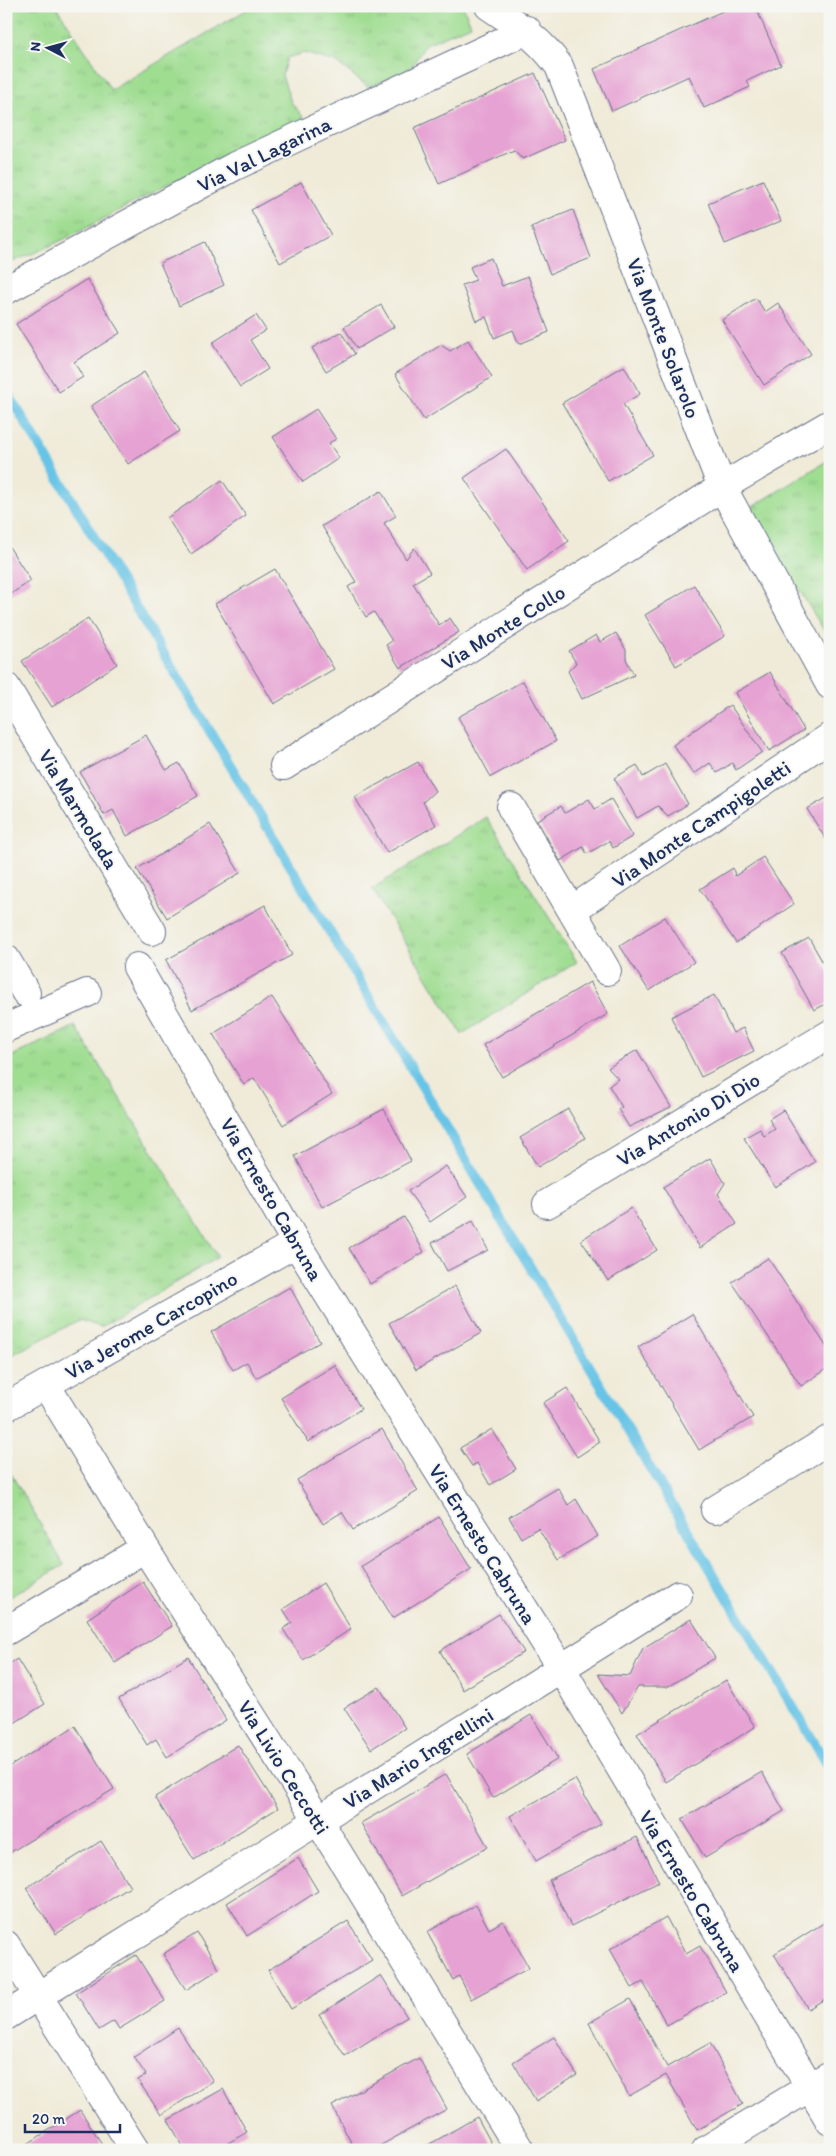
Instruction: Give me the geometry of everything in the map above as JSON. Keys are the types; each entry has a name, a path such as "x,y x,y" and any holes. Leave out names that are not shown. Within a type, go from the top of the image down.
{"street":[{"name":"Via Monte Solarolo","path":"489,6 527,30 546,48 559,66 722,487 830,685"},
{"name":"Via Val Lagarina","path":"6,290 235,166 527,30"},
{"name":"Via Monte Collo","path":"284,766 722,487 830,424"},
{"name":"Via Marmolada","path":"6,688 152,931"},
{"name":"Via Monte Campigoletti","path":"572,910 830,737"},
{"path":"512,807 607,971"},
{"path":"6,959 26,993"},
{"name":"Via Ernesto Cabruna","path":"137,967 296,1243 819,2082 830,2121"},
{"path":"6,1028 87,993"},
{"name":"Via Antonio Di Dio","path":"547,1204 830,1034"},
{"name":"Via Jerome Carcopino","path":"6,1407 296,1243"},
{"name":"Via Livio Ceccotti","path":"46,1385 145,1548 318,1820 520,2150"},
{"path":"715,1510 830,1439"},
{"path":"6,1631 145,1548"},
{"name":"Via Mario Ingrellini","path":"6,2016 678,1595"},
{"path":"6,1945 135,2150"},
{"path":"706,2150 819,2082"}],"green space":[{"path":"6,6 56,6 111,90 253,6 463,6 471,25 426,44 409,71 368,87 336,62 303,53 287,58 282,75 291,102 307,122 275,138 194,172 71,236 6,264"},
{"path":"830,459 830,640 749,509"},
{"path":"486,817 577,962 462,1034 372,889"},
{"path":"75,1026 218,1257 101,1327 79,1320 6,1358 6,1059"},
{"path":"6,1465 64,1565 6,1599"}],"building":[{"path":"734,6 755,6 781,65 747,81 750,87 704,108 689,76 612,111 594,69"},
{"path":"535,73 565,140 523,159 514,150 439,184 414,128"},
{"path":"763,180 781,221 725,244 708,203"},
{"path":"301,182 331,235 280,263 251,210"},
{"path":"573,210 591,258 550,274 531,227"},
{"path":"205,242 224,285 179,306 160,263"},
{"path":"491,258 502,286 528,276 549,332 519,344 513,330 494,338 486,317 476,321 462,285 476,280 470,267"},
{"path":"87,279 120,333 74,362 83,377 59,392 16,324"},
{"path":"756,298 765,312 778,303 811,354 764,385 722,320"},
{"path":"381,305 394,327 357,349 344,327"},
{"path":"256,315 266,330 250,340 268,369 240,387 212,343"},
{"path":"341,332 355,354 326,371 312,348"},
{"path":"468,340 492,377 424,420 395,374 441,345 450,351"},
{"path":"624,366 640,394 623,404 653,455 608,481 562,403"},
{"path":"144,372 180,431 128,464 91,406"},
{"path":"316,409 336,439 329,443 339,458 303,482 273,437"},
{"path":"506,449 569,541 527,570 464,478"},
{"path":"222,480 246,516 191,554 167,518"},
{"path":"381,491 396,516 384,523 406,559 414,548 430,573 413,583 439,625 450,618 459,632 400,668 386,645 392,641 374,612 366,617 348,587 356,582 322,526"},
{"path":"6,542 31,581 6,597"},
{"path":"275,569 334,669 274,704 215,604"},
{"path":"694,585 725,636 676,666 645,615"},
{"path":"88,618 117,664 52,707 22,661"},
{"path":"616,633 626,650 626,659 634,675 582,699 568,671 576,663 569,651 596,635 600,642"},
{"path":"770,672 804,730 769,751 735,693"},
{"path":"523,681 556,741 491,777 458,717"},
{"path":"730,705 762,752 736,770 732,763 717,773 710,763 694,774 673,745"},
{"path":"146,735 166,770 179,763 198,796 127,836 113,810 104,815 80,772"},
{"path":"418,762 435,791 423,802 436,825 387,853 355,797"},
{"path":"665,764 688,804 668,816 658,806 637,818 614,778 637,765 643,777"},
{"path":"830,796 830,846 807,809"},
{"path":"589,799 595,809 611,799 633,836 613,848 609,841 587,854 583,847 560,861 537,820 561,806 565,813"},
{"path":"210,824 240,873 167,918 137,869"},
{"path":"763,857 794,904 736,943 700,889 733,868 735,876"},
{"path":"265,905 292,955 192,1010 166,960"},
{"path":"665,917 694,962 649,991 620,946"},
{"path":"809,938 830,975 830,1002 814,1010 782,953"},
{"path":"590,982 608,1014 502,1077 483,1045"},
{"path":"714,995 733,1033 743,1028 754,1051 701,1077 671,1017"},
{"path":"272,997 332,1094 283,1125 254,1078 244,1085 213,1034"},
{"path":"637,1050 671,1107 629,1127 618,1109 622,1107 609,1086 618,1079 608,1068"},
{"path":"384,1109 411,1161 322,1207 295,1156"},
{"path":"568,1109 585,1138 538,1167 520,1138"},
{"path":"783,1110 815,1162 775,1187 744,1138 760,1129 764,1136 775,1129 769,1119"},
{"path":"710,1158 725,1183 718,1194 737,1224 700,1248 663,1187"},
{"path":"446,1166 467,1197 430,1222 408,1191"},
{"path":"631,1208 657,1250 608,1281 581,1240"},
{"path":"404,1217 424,1252 370,1284 349,1248"},
{"path":"473,1221 488,1250 447,1271 432,1243"},
{"path":"768,1258 830,1352 830,1367 801,1386 732,1282"},
{"path":"455,1286 481,1333 416,1370 389,1323"},
{"path":"290,1287 320,1342 256,1378 247,1362 233,1370 211,1332"},
{"path":"692,1314 753,1417 699,1450 638,1347"},
{"path":"335,1365 361,1409 308,1442 281,1398"},
{"path":"567,1388 600,1442 577,1457 543,1403"},
{"path":"382,1429 418,1491 353,1530 342,1512 323,1524 297,1480"},
{"path":"492,1429 516,1469 490,1485 477,1463 472,1466 460,1448"},
{"path":"558,1488 568,1505 576,1499 598,1536 558,1560 538,1528 521,1538 509,1517"},
{"path":"439,1517 471,1569 393,1618 361,1566"},
{"path":"143,1582 172,1626 115,1663 87,1619"},
{"path":"323,1583 351,1629 303,1660 283,1629 292,1623 283,1609"},
{"path":"499,1614 524,1652 463,1690 440,1651"},
{"path":"691,1619 715,1658 667,1687 638,1687 622,1713 598,1674 630,1676 643,1648"},
{"path":"188,1657 226,1720 167,1757 156,1739 147,1745 119,1699"},
{"path":"17,1659 45,1704 6,1728 6,1666"},
{"path":"726,1680 755,1727 666,1782 637,1734"},
{"path":"379,1687 405,1728 371,1749 344,1708"},
{"path":"531,1715 558,1759 493,1798 467,1754"},
{"path":"75,1726 114,1789 6,1855 6,1769"},
{"path":"238,1745 278,1808 194,1860 155,1797"},
{"path":"762,1772 784,1811 705,1858 682,1819"},
{"path":"446,1774 488,1847 402,1896 361,1823"},
{"path":"575,1779 601,1824 536,1861 510,1816"},
{"path":"637,1837 659,1882 571,1926 549,1880"},
{"path":"101,1841 130,1887 56,1934 26,1888"},
{"path":"298,1858 318,1891 247,1936 227,1903"},
{"path":"476,1905 489,1929 503,1921 529,1968 471,1999 459,1976 453,1980 427,1932"},
{"path":"666,1917 686,1954 700,1946 726,1992 667,2025 643,1982 632,1988 610,1949"},
{"path":"830,1919 830,1996 808,2009 774,1954"},
{"path":"348,1921 372,1960 291,2009 268,1970"},
{"path":"197,1933 219,1969 186,1990 163,1954"},
{"path":"136,1955 165,2001 119,2029 114,2021 99,2030 76,1993"},
{"path":"381,1975 407,2017 345,2056 319,2015"},
{"path":"630,1999 667,2067 710,2043 743,2104 697,2130 666,2075 629,2096 589,2023"},
{"path":"178,2028 213,2081 161,2115 138,2080 146,2075 134,2057"},
{"path":"554,2037 577,2075 536,2101 513,2062"},
{"path":"419,2058 447,2109 372,2150 355,2150 332,2106"},
{"path":"223,2089 247,2132 216,2150 185,2150 168,2120"},
{"path":"80,2110 106,2150 18,2150"},
{"path":"477,2117 495,2150 425,2150 423,2148"}],"waterway":[{"path":"6,390 830,1769"}]}
